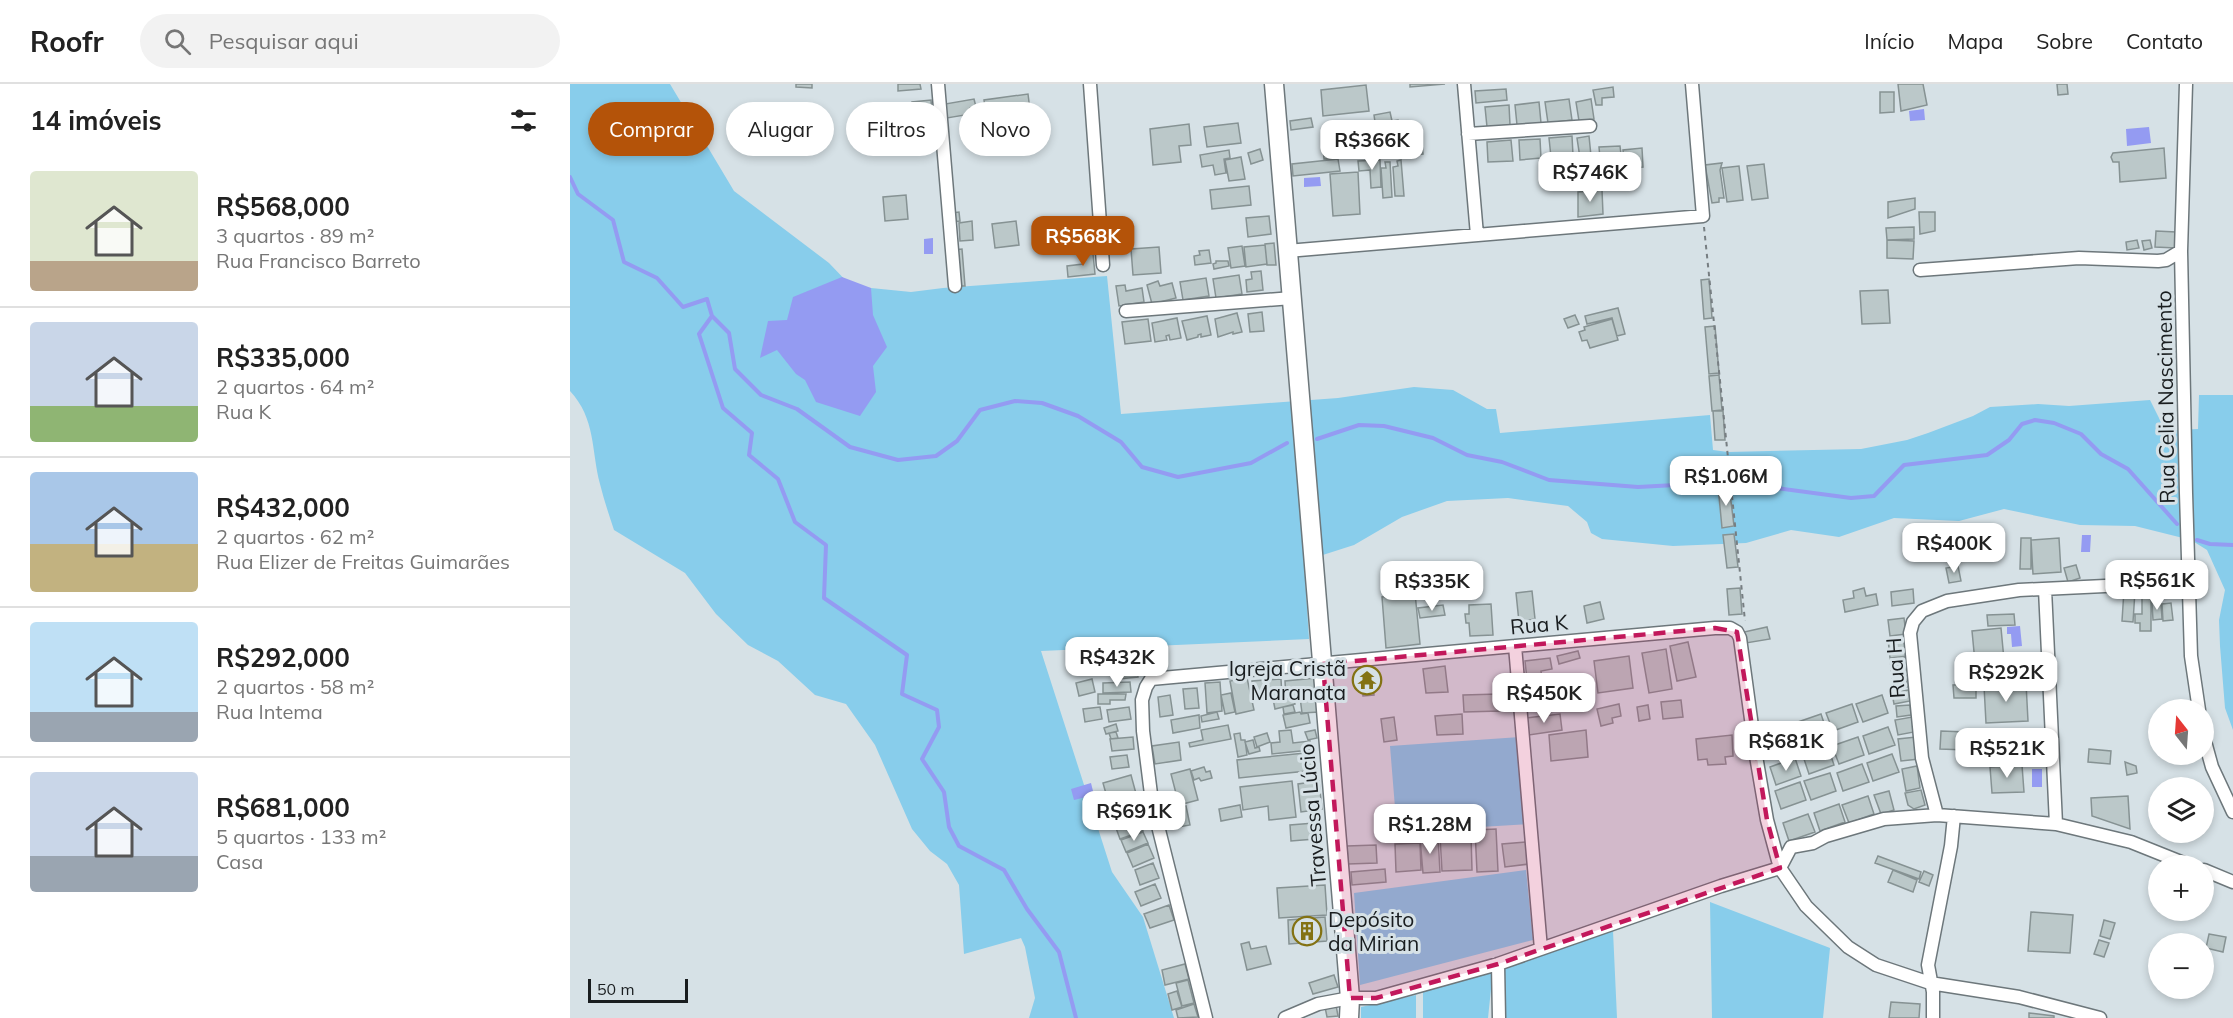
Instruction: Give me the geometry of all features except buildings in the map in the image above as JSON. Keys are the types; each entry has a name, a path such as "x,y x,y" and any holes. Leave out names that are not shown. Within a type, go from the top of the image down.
{"street":[{"path":"938,84 955,286"},
{"path":"1090,84 1103,265"},
{"name":"Travessa Lúcio","path":"1274,84 1350,998 1349,1018"},
{"path":"1464,84 1477,235"},
{"path":"1287,251 1703,216 1692,84"},
{"name":"Rua Celia Nascimento","path":"2187,84 2181,250 2188,582 2192,656 2198,699"},
{"path":"1468,134 1590,126"},
{"path":"1920,270 2079,258 2158,261 2166,260 2181,250"},
{"path":"1126,311 1292,298"},
{"name":"Rua H","path":"1937,815 1922,758 1910,633 1913,622 1922,611 1947,601 2019,590 2188,582"},
{"path":"2045,589 2056,824"},
{"name":"Rua K","path":"1206,1018 1152,802 1143,731 1142,700 1151,679 1715,628 1730,628 1737,632"},
{"path":"1737,632 1767,820 1780,868 1806,906 1848,947 1876,965 1930,983 2019,997 2097,1018"},
{"path":"1515,646 1541,949"},
{"path":"2211,765 2233,812"},
{"path":"1285,1018 1318,1004 1350,998 1376,998 1498,964 1720,886 1780,868 1791,847 1813,843 1826,836 1884,819 1937,815 2056,824 2131,842 2164,855"},
{"path":"1933,1018 1933,992 1928,965 1951,846 1954,816"},
{"path":"2214,874 2233,882"},
{"path":"1498,964 1498,1018"}],"path":[{"path":"1703,216 1746,624 1737,632"}],"highlighted area":[{"path":"1715,628 1737,632 1767,820 1780,868 1498,964 1376,998 1350,998 1323,664"}],"shaded area":[{"path":"570,84 670,84 681,102 588,102 588,156 713,156 734,191 829,263 851,286 911,292 1107,276 1121,414 1338,398 1414,387 1453,390 1487,409 1496,409 1500,433 1710,415 1713,450 1728,452 1861,449 1907,440 1973,416 1990,407 2038,404 2069,406 2150,400 2163,426 2176,430 2198,429 2199,395 2233,395 2233,730 2225,708 2220,646 2219,620 2225,590 2207,550 2191,540 2135,526 2080,525 2004,509 1959,521 1894,518 1839,537 1791,530 1746,543 1673,546 1602,539 1591,533 1587,522 1568,506 1508,498 1447,501 1402,517 1354,545 1304,561 1309,639 1041,651 1112,872 1143,917 1174,1018 1029,1018 1035,998 1025,947 1021,938 964,954 959,885 947,864 930,851 912,829 875,745 846,704 815,695 778,661 748,645 716,614 685,573 614,530 600,484 589,424 570,391"},
{"path":"1520,737 1530,824 1397,832 1390,746"},
{"path":"1526,870 1533,940 1360,985 1354,893"},
{"path":"1710,902 1830,948 1823,1018 1712,1018"},
{"path":"1613,931 1617,1018 1503,1018 1503,969"},
{"path":"1493,970 1488,1018 1423,1018 1423,991"},
{"path":"1416,995 1416,1018 1361,1018 1361,1007"}],"water":[{"path":"1924,109 1925,120 1910,121 1909,111"},
{"path":"2149,127 2151,143 2127,146 2126,129"},
{"path":"1320,177 1321,186 1304,187 1304,178"},
{"path":"933,238 933,254 924,254 924,239"},
{"path":"842,277 871,288 873,315 887,347 873,366 876,392 860,416 816,402 805,380 796,374 777,350 760,358 768,321 787,320 793,297"},
{"path":"2082,535 2091,535 2090,552 2081,552"},
{"path":"2020,626 2022,646 2012,647 2011,634 2007,634 2007,627"},
{"path":"2032,769 2042,769 2042,787 2032,787"},
{"path":"1091,783 1094,795 1074,800 1071,789"}],"waterway":[{"path":"570,177 578,194 613,220 624,262 657,278 683,307 707,299 712,316 699,334 723,408 752,433 749,455 778,479 795,522 826,545 824,598 907,655 902,694 937,710 939,727 922,759 944,792 949,827 959,846 1004,870 1027,909 1059,952 1076,1018"},
{"path":"712,316 729,333 735,369 761,395 797,409 850,447 898,460 936,456 957,441 980,410 1015,401 1042,403 1078,416 1121,442 1142,467 1178,477 1251,463 1287,443"},
{"path":"1317,439 1359,425 1384,426 1433,438 1467,455 1502,462 1549,480 1638,487 1732,482 1851,498 1874,496 1904,465 1987,455 2009,440 2022,424 2035,420 2054,423 2081,434 2101,454 2128,469 2177,524"},
{"path":"2197,540 2210,544 2233,545"}],"place":[{"name":"Igreja Cristã Maranata","path":"1367,680"},
{"name":"Depósito da Mirian","path":"1307,931"}]}
